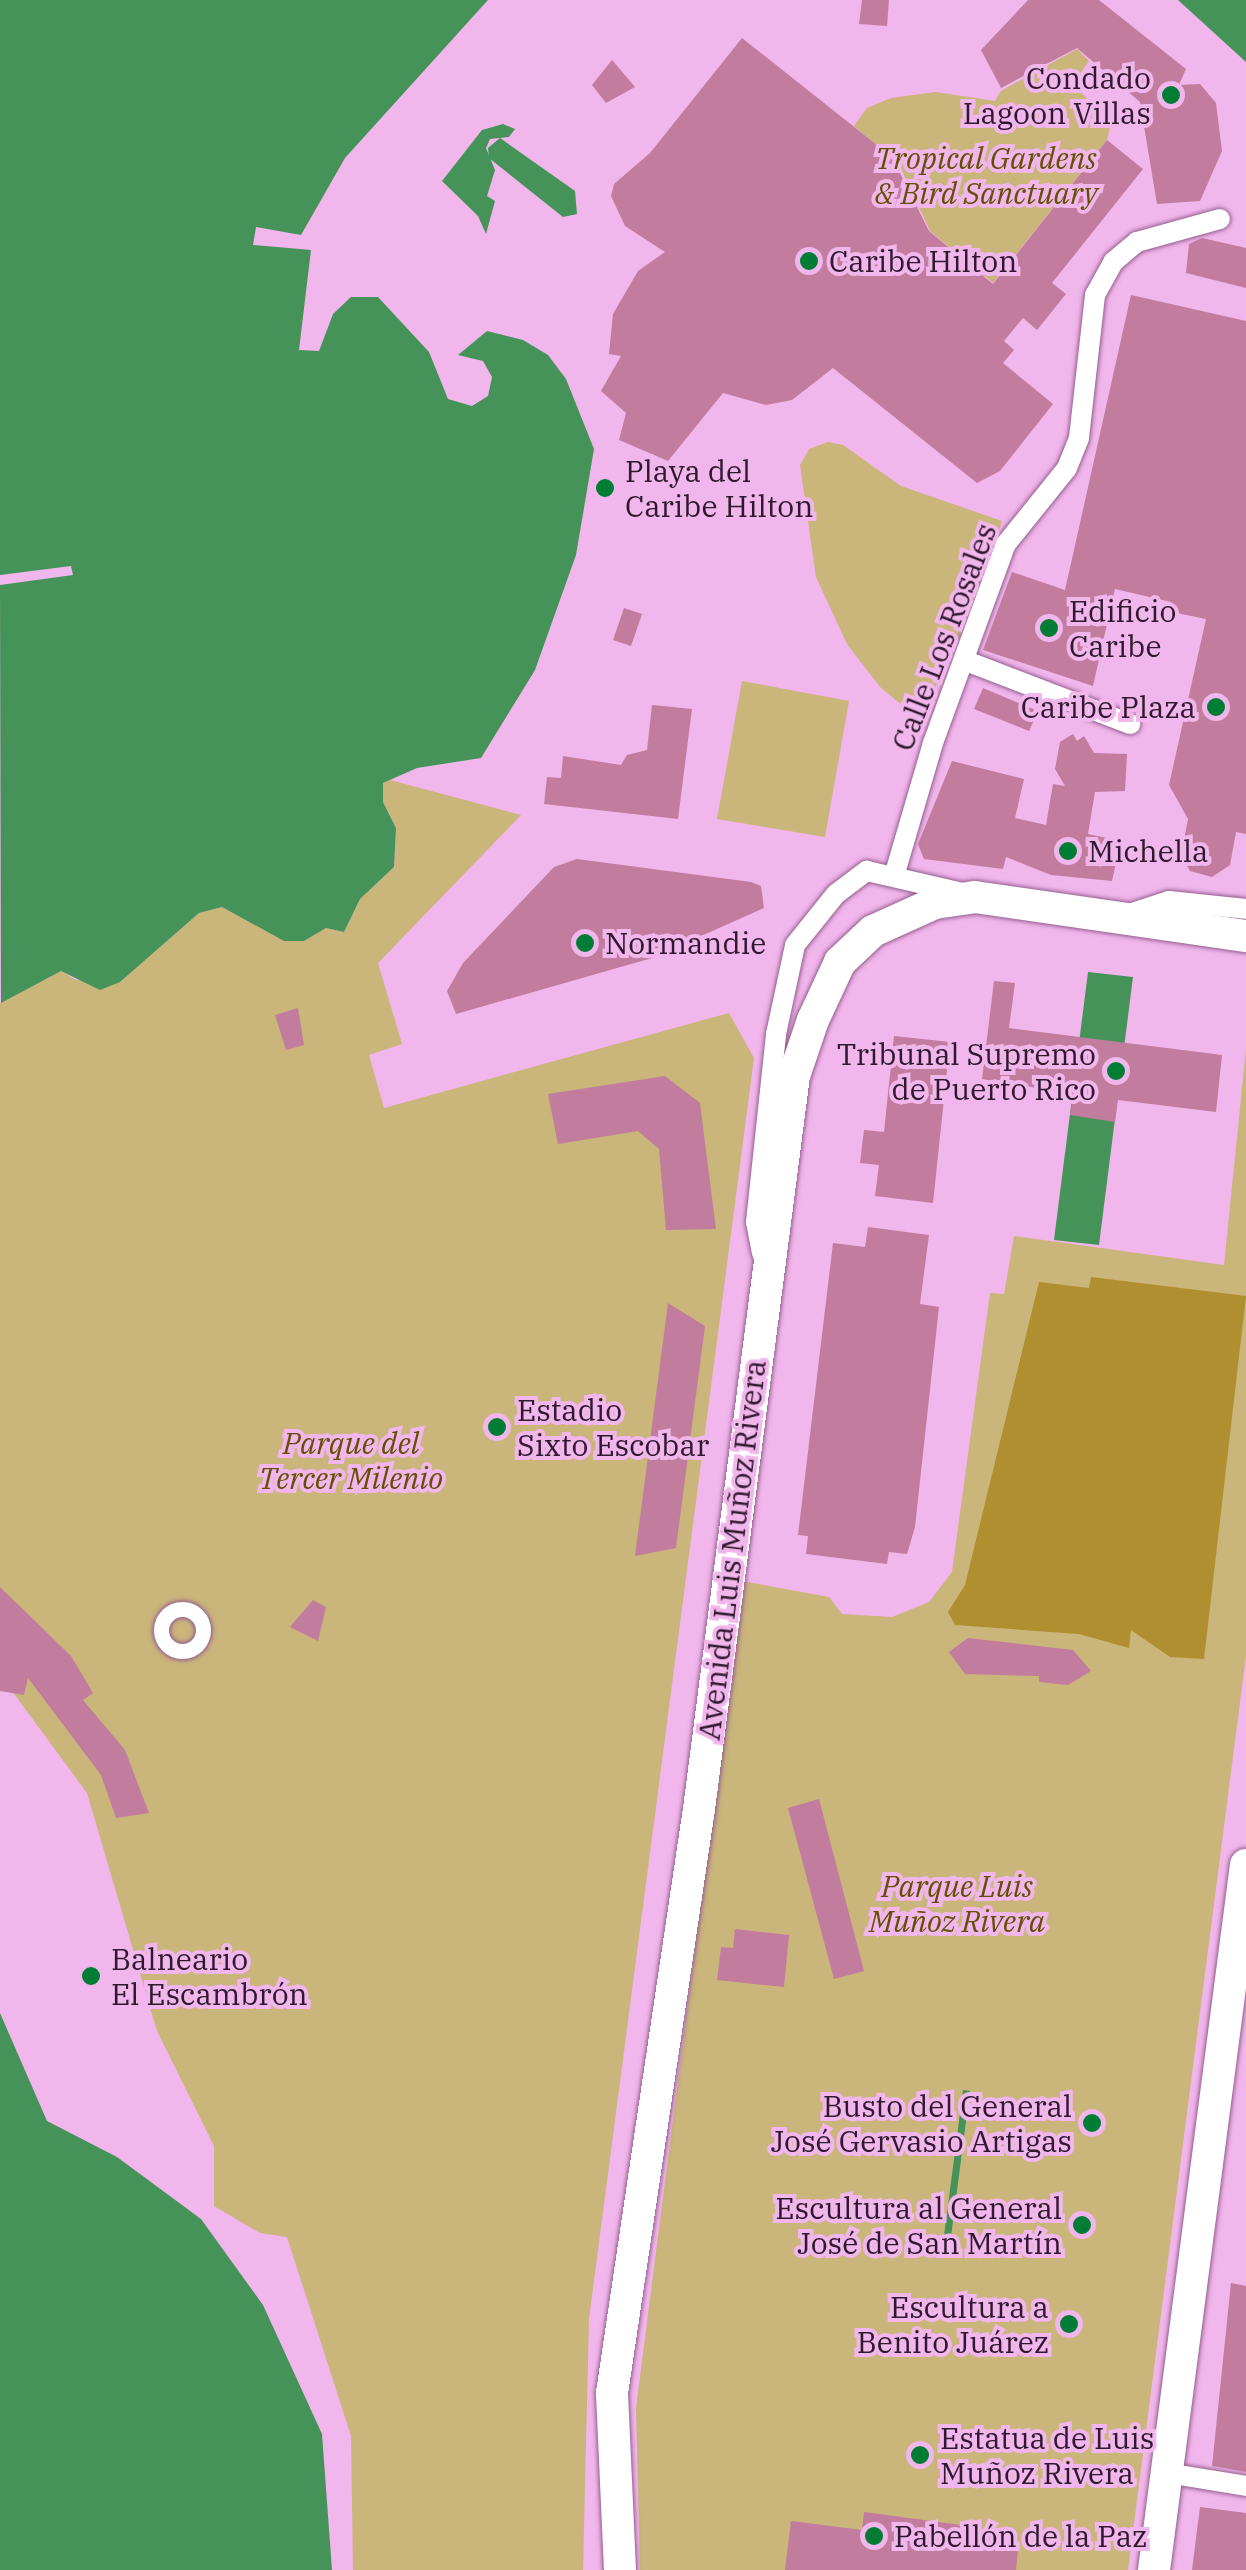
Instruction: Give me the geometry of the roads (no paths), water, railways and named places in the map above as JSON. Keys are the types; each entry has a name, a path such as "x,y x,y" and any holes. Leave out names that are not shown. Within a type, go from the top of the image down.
{"main road":[{"name":"Avenida Luis Muñoz Rivera","path":"620,2570 612,2393 699,1808 794,1076 827,984 873,930 935,903 975,897 1246,936"},
{"path":"1154,2570 1246,1864"}],"street":[{"name":"Calle Los Rosales","path":"895,873 1006,544 1067,468 1079,438 1086,337 1095,295 1114,262 1138,242 1220,219"},
{"path":"966,661 1130,724"},
{"path":"766,1281 756,1222 784,976 795,945 836,894 867,871 895,873 975,897"},
{"path":"1122,917 1169,901 1246,909"},
{"path":"1167,2474 1246,2486"}],"place":[{"name":"Condado Lagoon Villas","path":"1171,95"},
{"name":"Caribe Hilton","path":"809,261"},
{"name":"Playa del Caribe Hilton","path":"605,488"},
{"name":"Edificio Caribe","path":"1049,628"},
{"name":"Caribe Plaza","path":"1216,707"},
{"name":"Michella","path":"1068,851"},
{"name":"Normandie","path":"585,943"},
{"name":"Tribunal Supremo de Puerto Rico","path":"1116,1071"},
{"name":"Estadio Sixto Escobar","path":"497,1427"},
{"name":"Balneario El Escambrón","path":"91,1976"},
{"name":"Busto del General José Gervasio Artigas","path":"1092,2123"},
{"name":"Escultura al General José de San Martín","path":"1082,2225"},
{"name":"Escultura a Benito Juárez","path":"1069,2324"},
{"name":"Estatua de Luis Muñoz Rivera","path":"920,2455"},
{"name":"Pabellón de la Paz","path":"874,2536"}],"park label":[{"name":"Tropical Gardens & Bird Sanctuary","path":"986,175"},
{"name":"Parque del Tercer Milenio","path":"351,1460"},
{"name":"Parque Luis Muñoz Rivera","path":"957,1903"}]}
